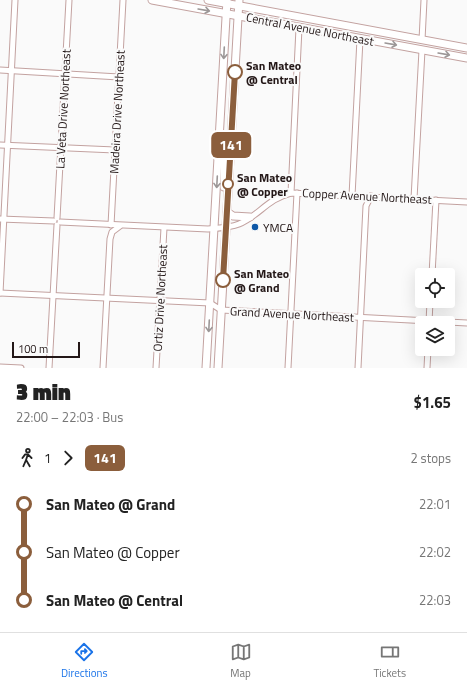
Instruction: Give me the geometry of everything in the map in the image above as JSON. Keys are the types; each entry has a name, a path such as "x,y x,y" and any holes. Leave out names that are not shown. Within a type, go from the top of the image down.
{"main road":[{"name":"Central Avenue Northeast","path":"152,0 467,58"},
{"path":"208,0 239,3 467,48"},
{"path":"206,368 227,2"},
{"path":"218,368 239,3"},
{"path":"218,153 223,157 224,191 228,196"},
{"path":"227,212 233,216 250,217"}],"street":[{"path":"0,293 2,219 8,145 15,0"},
{"name":"La Veta Drive Northeast","path":"49,368 69,0"},
{"name":"Madeira Drive Northeast","path":"111,225 123,0"},
{"path":"422,40 424,0"},
{"path":"291,193 299,28"},
{"path":"352,196 360,39"},
{"path":"414,199 422,50"},
{"path":"0,70 119,77"},
{"path":"0,145 115,150"},
{"path":"288,368 297,192"},
{"name":"Copper Avenue Northeast","path":"2,219 164,228 214,229 239,224 272,200 282,195 297,192 467,202"},
{"path":"361,196 366,206"},
{"path":"358,368 366,206 371,196"},
{"path":"432,268 436,200"},
{"path":"103,368 110,239 112,232 120,225"},
{"name":"Ortiz Drive Northeast","path":"156,368 164,228"},
{"name":"Grand Avenue Northeast","path":"0,293 210,303 221,310 415,321"},
{"name":"Grand Avenue Northeast","path":"455,323 467,323"},
{"path":"427,368 428,356"},
{"path":"0,367 21,368"}],"bus line":[{"name":"141","path":"223,280 235,72"}],"place":[{"name":"San Mateo @ Central","path":"235,72"},
{"name":"San Mateo @ Copper","path":"228,184"},
{"name":"YMCA","path":"255,227"},
{"name":"San Mateo @ Grand","path":"223,280"}]}
